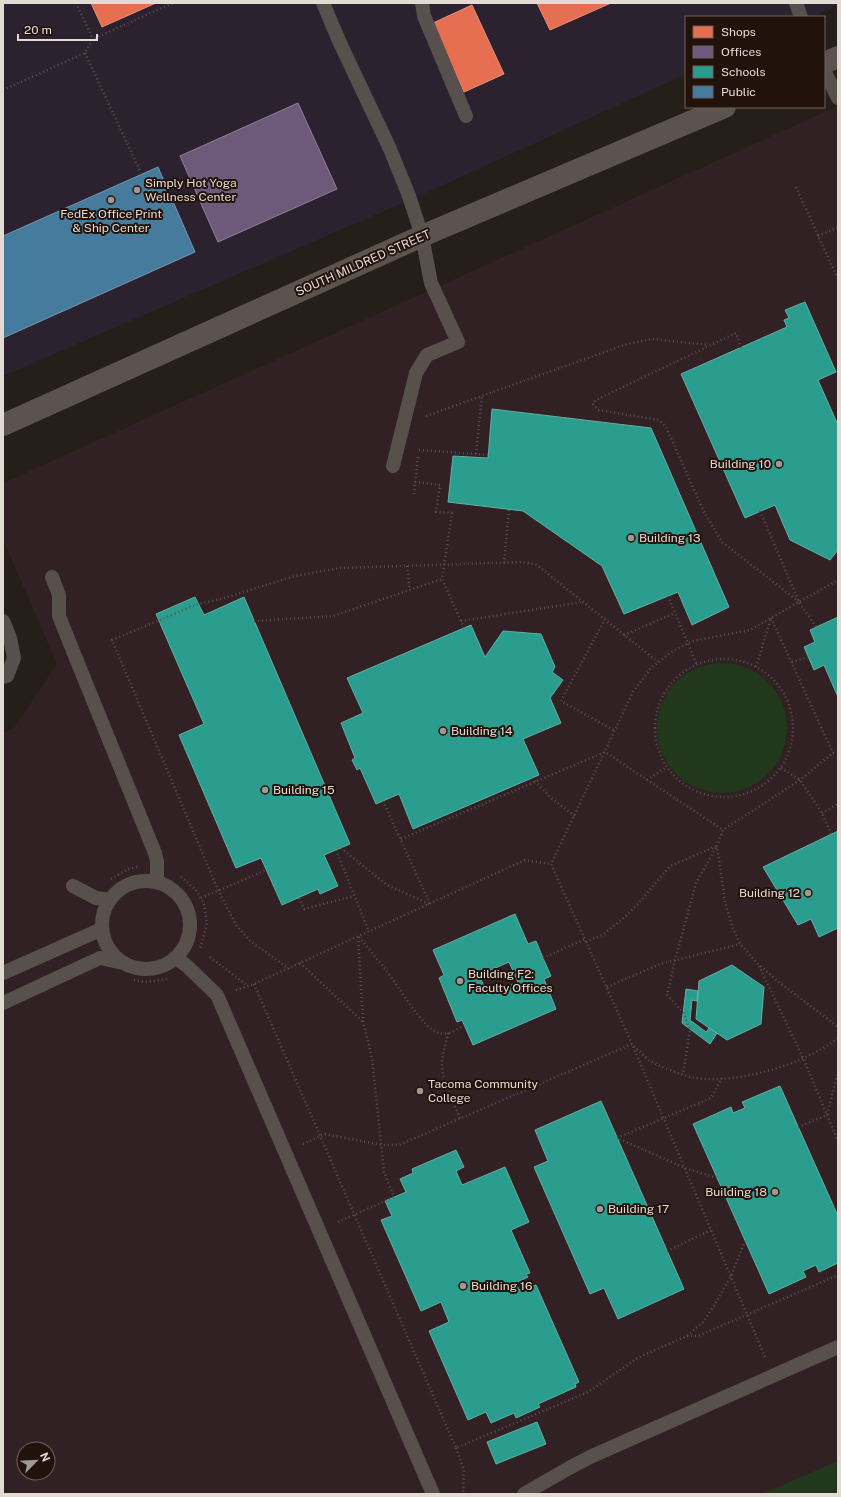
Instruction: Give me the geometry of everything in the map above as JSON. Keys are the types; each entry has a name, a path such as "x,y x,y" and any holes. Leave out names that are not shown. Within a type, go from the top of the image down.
{"main road":[{"path":"825,64 838,57"},
{"name":"SOUTH MILDRED STREET","path":"3,425 422,236 723,108"}],"lane":[{"path":"323,3 340,44 390,149 413,205 422,236 431,283 458,342 427,355 416,372 393,466"},
{"path":"422,3 424,16 466,116"},
{"path":"796,3 801,16"},
{"path":"825,72 838,98"},
{"path":"52,577 59,595 59,616 158,860 157,882"},
{"path":"3,621 10,638 14,658 7,676 3,677"},
{"path":"3,1003 100,958 124,963 136,968 150,969 164,965 176,958 184,948 190,933 190,918 185,904 176,892 163,884 148,881 133,882 120,889 110,900 103,914 102,929 105,942 114,955 124,963"},
{"path":"73,886 96,898 110,900"},
{"path":"3,973 102,929"},
{"path":"176,958 217,995 433,1494"},
{"path":"524,1494 590,1457 838,1347"}],"path":[{"path":"76,3 93,39"},
{"path":"3,90 85,53 93,39 173,3"},
{"path":"85,53 140,171"},
{"path":"796,187 838,279"},
{"path":"818,236 838,227"},
{"path":"741,348 736,333 596,400 593,404 598,410 659,420 666,427 704,512 722,542 799,602"},
{"path":"424,417 627,344 653,338 710,345"},
{"path":"476,454 482,396"},
{"path":"414,494 420,443"},
{"path":"397,448 488,455"},
{"path":"415,482 440,485 436,512 452,513 442,579 464,628"},
{"path":"504,563 509,509"},
{"path":"760,511 799,602 816,627"},
{"path":"289,968 249,940 236,925 218,890 112,640 198,604 221,599 295,576 340,568 523,562 537,565 658,662"},
{"path":"406,566 410,590"},
{"path":"254,621 333,616 442,579"},
{"path":"551,864 633,692 658,662 670,653 692,641 750,630 838,580"},
{"path":"668,596 697,665"},
{"path":"461,621 584,602"},
{"path":"624,635 675,613"},
{"path":"771,618 833,753"},
{"path":"756,667 771,618"},
{"path":"605,619 561,701 615,731"},
{"path":"792,662 808,657"},
{"path":"724,659 741,661 756,667 770,676 781,689 789,704 793,720 789,753 781,768 770,780 756,790 740,796 724,798 707,796 692,790 678,780 667,767 659,752 655,736 655,719 659,703 667,688 678,676 692,666 708,660 724,659"},
{"path":"605,752 724,830"},
{"path":"401,839 605,752"},
{"path":"833,753 838,754"},
{"path":"683,1074 690,1030 683,1012 667,996 675,960 696,883 717,846 724,830 800,780 833,753"},
{"path":"647,780 667,767"},
{"path":"781,768 800,780 822,813 831,834"},
{"path":"535,782 551,798 574,816"},
{"path":"383,801 430,904"},
{"path":"822,813 838,804"},
{"path":"543,958 604,934 638,904 670,866 717,846"},
{"path":"717,846 725,902 740,944 758,964 838,1027"},
{"path":"341,848 387,885 430,904"},
{"path":"336,850 369,932"},
{"path":"217,995 254,984 525,860 551,864"},
{"path":"551,864 607,986 773,1376"},
{"path":"109,881 128,869 142,867"},
{"path":"201,898 266,870"},
{"path":"181,877 196,890 204,904 207,924 200,949 248,986"},
{"path":"299,898 304,909 354,896"},
{"path":"319,1230 394,1197 384,1172 372,1058 363,1021 358,937"},
{"path":"358,937 387,970 421,1018 432,1030 440,1033 448,1033 464,1025"},
{"path":"607,986 660,964 740,944"},
{"path":"300,963 363,1021"},
{"path":"758,964 803,1058 838,1141"},
{"path":"254,984 456,1448 464,1470 463,1494"},
{"path":"448,1033 442,1060 442,1070 445,1082 460,1118"},
{"path":"632,1044 651,1062 689,1077 722,1078 742,1076 779,1067 803,1058 838,1038"},
{"path":"284,1152 325,1134 382,1145 399,1145 632,1044"},
{"path":"827,1115 838,1074"},
{"path":"717,1178 685,1168 617,1138 711,1098 722,1078"},
{"path":"798,1127 827,1115"},
{"path":"834,1206 838,1205"},
{"path":"667,1251 711,1230"},
{"path":"456,1448 588,1392 639,1357 687,1336 703,1322 714,1306 731,1276 745,1241"},
{"path":"687,1336 698,1336 838,1275"}],"shaded area":[{"path":"3,3 838,3 838,5 814,16 685,16 685,74 428,192 3,376"},
{"name":"Tacoma Community College","path":"838,106 838,1494 3,1494 3,733 14,728 57,664 3,540 3,483"}],"green space":[{"path":"728,663 741,665 753,670 773,687 780,697 785,709 787,728 785,747 780,759 763,779 753,786 741,791 716,793 703,791 691,786 671,769 664,759 659,747 657,722 659,709 664,697 681,677 691,670 703,665"},
{"path":"838,1461 838,1494 762,1494"}],"building: Shops":[{"path":"91,3 156,3 102,27"},
{"path":"537,3 611,3 550,30"},
{"path":"472,5 504,74 464,92 433,23"}],"building: Offices":[{"path":"298,103 337,189 218,242 180,156"}],"building: Schools":[{"name":"Building 10","path":"805,302 836,372 818,380 838,425 838,550 830,560 790,540 775,505 745,518 681,374 787,327 784,320 789,318 785,310"},
{"name":"Building 13","path":"492,409 651,428 729,607 692,625 678,592 624,614 602,566 523,511 448,502 453,456 488,458"},
{"name":"Building 15","path":"195,597 204,615 244,597 350,844 324,855 338,886 320,894 318,889 282,905 261,858 236,868 179,735 204,724 156,614"},
{"path":"838,617 838,697 824,665 814,670 804,647 815,642 810,630"},
{"name":"Building 14","path":"471,625 485,657 503,631 541,634 555,667 552,672 563,680 550,698 561,723 523,739 539,775 413,829 399,794 376,804 360,768 357,770 352,760 355,758 341,723 363,713 347,678"},
{"name":"Building 12","path":"838,831 838,928 819,937 811,919 798,925 763,867"},
{"name":"Building F2: Faculty Offices","path":"515,914 528,944 536,941 551,976 544,979 556,1009 473,1045 462,1020 457,1022 439,978 444,975 433,950","holes":["509,962 518,982 488,995 479,975"]},
{"path":"732,965 764,987 761,1024 727,1040 696,1019 699,981"},
{"path":"686,989 698,991 697,1001 692,1000 690,1020 706,1032 709,1028 717,1033 710,1044 682,1023"},
{"name":"Building 18","path":"780,1086 838,1216 838,1263 819,1272 816,1265 803,1271 806,1277 769,1294 693,1124 731,1107 733,1113 745,1108 742,1102"},
{"name":"Building 17","path":"601,1101 684,1289 618,1319 604,1288 590,1294 534,1167 548,1161 535,1130"},
{"name":"Building 16","path":"456,1150 464,1167 456,1171 462,1185 505,1167 529,1222 511,1230 530,1273 526,1274 528,1277 516,1283 519,1290 531,1285 536,1285 579,1382 575,1384 576,1387 538,1404 540,1407 516,1418 514,1413 491,1423 486,1412 468,1420 429,1331 449,1322 441,1302 421,1311 381,1220 392,1216 385,1201 406,1192 400,1179 413,1173 412,1169"},
{"path":"537,1422 546,1444 496,1464 487,1442"}],"building: Public":[{"path":"158,167 195,252 3,338 3,236"}],"place":[{"name":"Simply Hot Yoga Wellness Center","path":"137,190"},
{"name":"FedEx Office Print & Ship Center","path":"111,200"},
{"name":"Building 10","path":"779,464"},
{"name":"Building 13","path":"631,538"},
{"name":"Building 14","path":"443,731"},
{"name":"Building 15","path":"265,790"},
{"name":"Building 12","path":"808,893"},
{"name":"Building F2: Faculty Offices","path":"460,981"},
{"name":"Tacoma Community College","path":"420,1091"},
{"name":"Building 18","path":"775,1192"},
{"name":"Building 17","path":"600,1209"},
{"name":"Building 16","path":"463,1286"}]}
